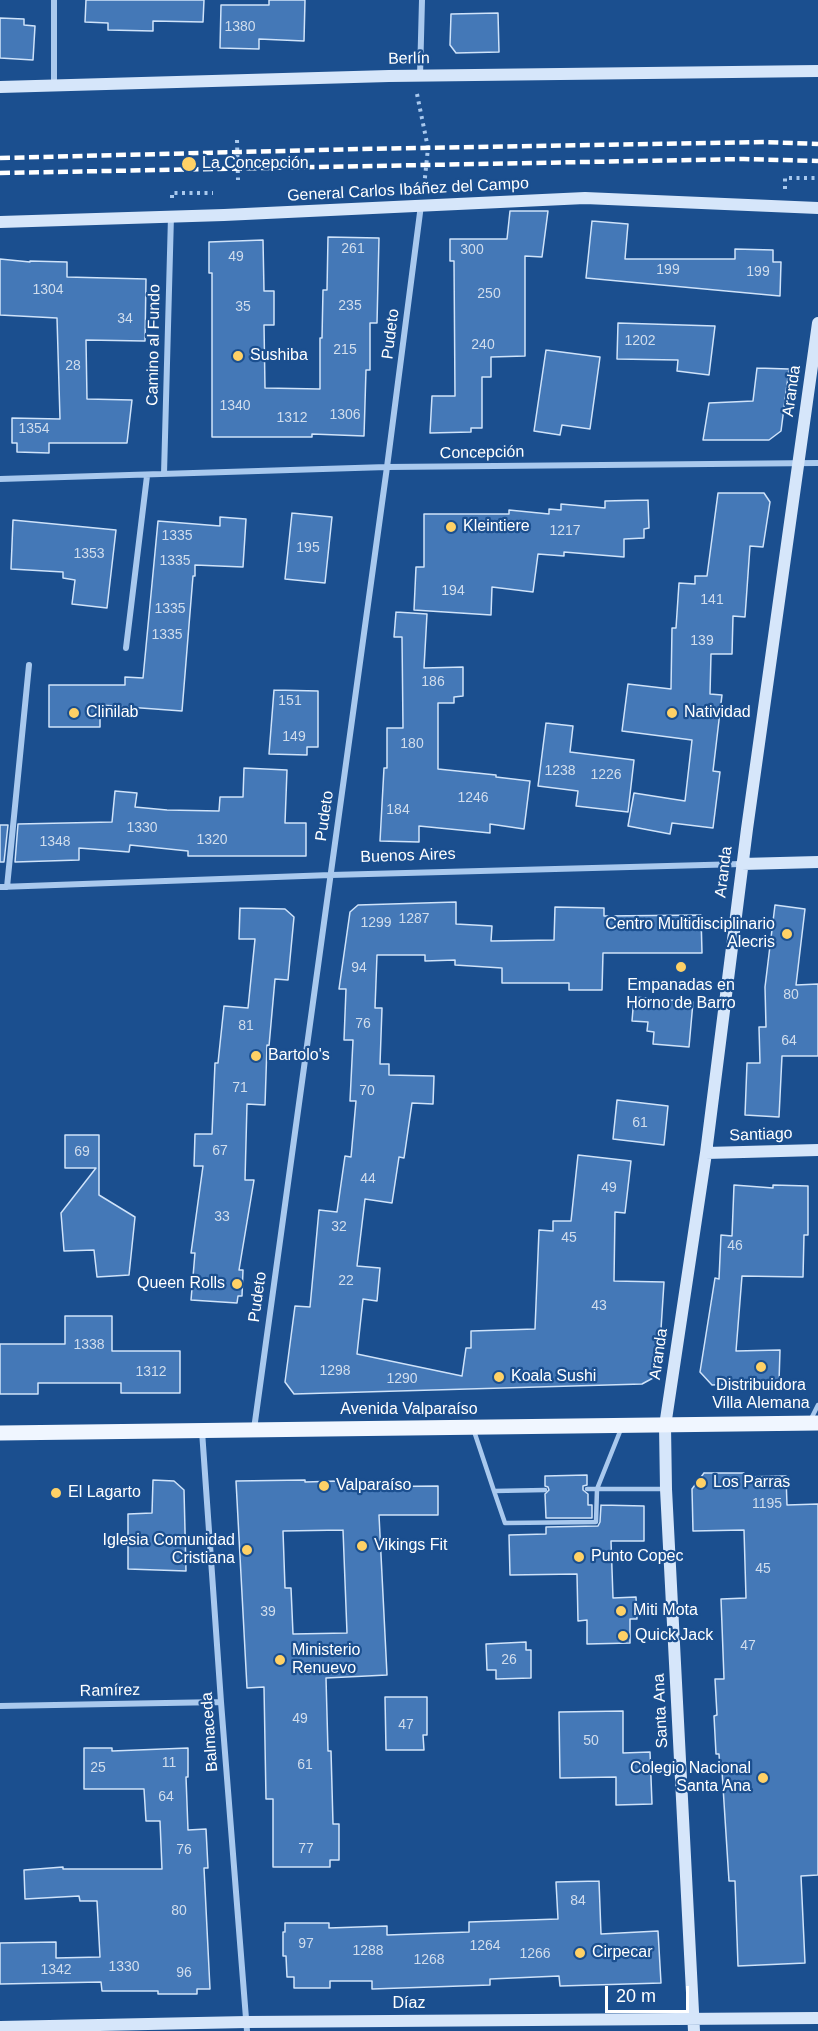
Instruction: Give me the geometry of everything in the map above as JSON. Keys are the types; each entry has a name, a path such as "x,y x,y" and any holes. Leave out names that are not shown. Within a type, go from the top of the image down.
{"main road":[{"name":"Avenida Valparaíso","path":"0,1433 813,1423"}],"street":[{"path":"54,0 54,86"},
{"path":"416,76 422,0"},
{"name":"Berlín","path":"0,87 416,76 818,71"},
{"name":"General Carlos Ibáñez del Campo","path":"0,222 585,198 818,208"},
{"name":"Pudeto","path":"254,1429 421,205"},
{"name":"Camino al Fundo","path":"164,474 171,216"},
{"name":"Aranda","path":"665,1426 706,1153 742,864 818,323"},
{"name":"Concepción","path":"0,479 387,467 818,463"},
{"path":"126,648 147,476"},
{"path":"4,887 29,665"},
{"name":"Buenos Aires","path":"4,887 331,875 818,862"},
{"name":"Santiago","path":"706,1153 818,1149"},
{"name":"Santa Ana","path":"665,1426 666,1489 694,2025"},
{"name":"Balmaceda","path":"202,1430 247,2027"},
{"name":"Ramírez","path":"0,1706 221,1702"},
{"name":"Díaz","path":"0,2027 694,2025 818,2018"}],"lane":[{"path":"813,1423 818,1405"},
{"path":"473,1428 505,1523 596,1522 597,1489 622,1426"},
{"path":"587,1489 666,1489"},
{"path":"494,1491 545,1490"}],"path":[{"path":"416,76 428,148 421,205"},
{"path":"237,140 238,180"},
{"path":"796,190 785,189 785,178 818,178"},
{"path":"172,193 215,193"}],"building":[{"path":"86,0 204,0 203,22 153,21 153,31 108,30 108,23 85,22"},
{"path":"269,0 305,0 304,41 259,39 259,49 220,48 221,5 269,5"},
{"path":"498,13 499,52 456,53 450,45 451,14"},
{"path":"0,18 24,19 24,25 35,26 33,60 0,58"},
{"path":"510,211 548,211 542,257 525,256 525,356 491,357 491,377 482,377 482,428 471,428 471,432 430,433 432,396 455,396 454,261 450,261 450,239 507,239"},
{"path":"592,221 628,224 625,259 735,259 735,249 773,250 773,262 781,262 780,296 586,278"},
{"path":"328,237 379,238 377,323 370,323 370,370 366,370 364,436 312,434 312,437 212,437 212,273 209,273 209,242 263,240 264,291 274,291 274,325 264,325 265,388 320,389 320,338 322,338 323,290 327,290"},
{"path":"0,259 67,262 67,277 146,279 145,341 86,340 87,399 132,400 127,443 49,443 49,453 17,452 17,443 12,443 12,418 60,419 57,318 0,315"},
{"path":"618,323 715,326 709,375 677,371 678,360 617,359"},
{"path":"546,350 600,357 590,429 562,425 560,435 534,431"},
{"path":"757,368 789,369 781,431 769,440 703,440 709,403 753,401"},
{"path":"718,493 764,493 770,502 763,547 750,546 745,617 733,616 732,654 711,654 710,694 722,695 713,771 720,772 713,828 672,823 670,834 628,826 634,793 685,801 692,740 622,731 628,684 671,689 672,628 676,628 679,583 695,584 695,576 707,576"},
{"path":"648,500 649,528 644,529 644,538 624,539 624,557 564,552 564,556 538,554 533,592 492,587 491,615 414,610 416,567 424,567 424,514 509,514 509,510 549,514 549,509 561,510 561,504 605,508 605,501"},
{"path":"292,513 332,517 325,583 285,579"},
{"path":"220,517 246,519 243,567 195,565 182,711 100,705 100,727 49,727 49,685 125,685 125,677 143,678 158,521 220,526"},
{"path":"13,520 116,530 107,608 72,604 75,580 63,578 63,572 11,569"},
{"path":"396,612 427,614 424,668 463,667 463,696 454,697 454,703 438,703 438,769 530,781 524,829 490,824 490,833 419,826 419,842 380,841 384,768 387,768 387,728 403,728 402,637 394,637"},
{"path":"274,690 318,691 318,747 307,747 307,755 269,754"},
{"path":"546,723 573,726 570,752 634,760 628,812 576,806 578,791 538,786"},
{"path":"244,768 287,770 285,823 306,823 306,856 188,856 188,851 130,845 129,852 79,848 79,860 15,862 18,824 112,822 115,791 137,793 135,807 219,811 220,797 243,797"},
{"path":"0,825 8,825 4,862 0,862"},
{"path":"456,902 456,924 492,926 491,941 554,940 555,907 604,908 604,916 701,915 702,953 603,953 602,990 569,990 569,983 502,983 502,968 455,965 455,960 425,961 425,955 377,955 375,1008 382,1008 380,1064 389,1064 389,1075 434,1076 433,1104 412,1103 404,1158 399,1157 392,1203 365,1199 357,1266 380,1268 377,1301 363,1299 357,1354 462,1376 466,1348 471,1348 471,1331 535,1329 539,1230 553,1231 553,1221 571,1221 578,1155 631,1161 625,1213 615,1212 614,1281 664,1282 661,1329 653,1378 642,1384 294,1394 285,1382 295,1306 310,1307 319,1210 337,1212 345,1156 351,1157 356,1101 350,1101 353,1040 344,1040 346,989 339,989 350,912 358,905"},
{"path":"775,905 805,909 796,985 818,984 818,1056 782,1056 779,1117 745,1115 747,1063 760,1063 759,1027 766,1027 765,987"},
{"path":"240,908 285,909 294,917 288,980 275,979 269,1046 267,1045 265,1105 247,1104 245,1180 254,1180 239,1270 243,1270 242,1296 238,1296 237,1303 191,1300 195,1253 191,1253 203,1166 194,1166 195,1134 212,1134 215,1063 218,1063 224,1006 248,1008 255,939 239,939"},
{"path":"634,997 693,1002 689,1047 653,1044 654,1032 647,1031 648,1022 632,1021"},
{"path":"617,1100 668,1106 664,1145 613,1139"},
{"path":"65,1135 99,1135 99,1195 135,1217 129,1275 97,1277 94,1250 64,1251 61,1213 96,1168 65,1168"},
{"path":"734,1185 773,1188 773,1185 808,1186 808,1235 804,1235 803,1277 742,1276 736,1351 780,1350 779,1382 712,1385 700,1372 715,1278 719,1279 721,1235 732,1236"},
{"path":"65,1316 112,1316 112,1351 180,1351 180,1393 121,1393 121,1383 38,1383 38,1394 0,1394 0,1344 65,1344"},
{"path":"704,1473 744,1473 744,1477 786,1476 787,1505 818,1504 818,1875 801,1876 805,1963 738,1966 735,1881 729,1881 722,1771 720,1771 719,1754 716,1754 714,1716 717,1715 715,1679 724,1679 721,1599 746,1598 744,1530 693,1531 692,1489"},
{"path":"587,1475 587,1485 583,1486 583,1490 588,1494 588,1505 592,1505 592,1518 546,1518 545,1494 549,1490 545,1486 545,1476"},
{"path":"153,1480 174,1481 184,1490 186,1571 128,1569 128,1514 152,1513"},
{"path":"236,1481 338,1481 338,1487 438,1486 438,1515 379,1515 387,1675 326,1678 333,1824 339,1824 339,1860 330,1860 330,1867 273,1867 273,1799 266,1799 264,1687 247,1688","holes":["343,1530 347,1633 293,1634 291,1588 285,1588 283,1531"]},
{"path":"601,1505 644,1506 644,1541 611,1541 613,1598 636,1597 637,1619 630,1619 630,1643 587,1644 587,1620 578,1621 577,1574 510,1575 509,1535 546,1534 546,1527 598,1526"},
{"path":"526,1642 526,1650 531,1650 531,1678 496,1679 496,1670 487,1670 486,1644"},
{"path":"385,1697 427,1697 427,1735 423,1735 424,1750 386,1750"},
{"path":"623,1711 623,1753 650,1752 652,1804 616,1805 616,1777 560,1778 559,1712"},
{"path":"84,1748 112,1748 112,1751 188,1748 188,1777 186,1777 188,1830 206,1829 208,1868 204,1868 210,1989 197,1989 197,1994 158,1994 158,1991 102,1991 101,1982 0,1984 0,1943 56,1942 56,1958 100,1957 97,1901 80,1901 79,1896 25,1899 24,1870 63,1867 63,1869 162,1869 160,1821 146,1821 144,1789 84,1789"},
{"path":"599,1881 601,1934 658,1931 661,1983 560,1986 559,1976 490,1979 490,1985 372,1989 372,1981 330,1981 330,1988 294,1988 294,1977 287,1977 286,1956 283,1956 285,1923 329,1923 329,1928 387,1926 387,1935 469,1932 469,1922 558,1919 556,1882"}],"railway":[{"path":"0,158 764,142 818,144"},
{"path":"0,173 744,159 818,161"}],"place":[{"name":"La Concepción","path":"189,164"},
{"name":"Sushiba","path":"238,356"},
{"name":"Kleintiere","path":"451,527"},
{"name":"Clinilab","path":"74,713"},
{"name":"Natividad","path":"672,713"},
{"name":"Centro Multidisciplinario Alecris","path":"787,934"},
{"name":"Empanadas en Horno de Barro","path":"681,967"},
{"name":"Bartolo's","path":"256,1056"},
{"name":"Queen Rolls","path":"237,1284"},
{"name":"Distribuidora Villa Alemana","path":"761,1367"},
{"name":"Koala Sushi","path":"499,1377"},
{"name":"Los Parras","path":"701,1483"},
{"name":"Valparaíso","path":"324,1486"},
{"name":"El Lagarto","path":"56,1493"},
{"name":"Vikings Fit","path":"362,1546"},
{"name":"Iglesia Comunidad Cristiana","path":"247,1550"},
{"name":"Punto Copec","path":"579,1557"},
{"name":"Miti Mota","path":"621,1611"},
{"name":"Quick Jack","path":"623,1636"},
{"name":"Ministerio Renuevo","path":"280,1660"},
{"name":"Colegio Nacional Santa Ana","path":"763,1778"},
{"name":"Cirpecar","path":"580,1953"}]}
